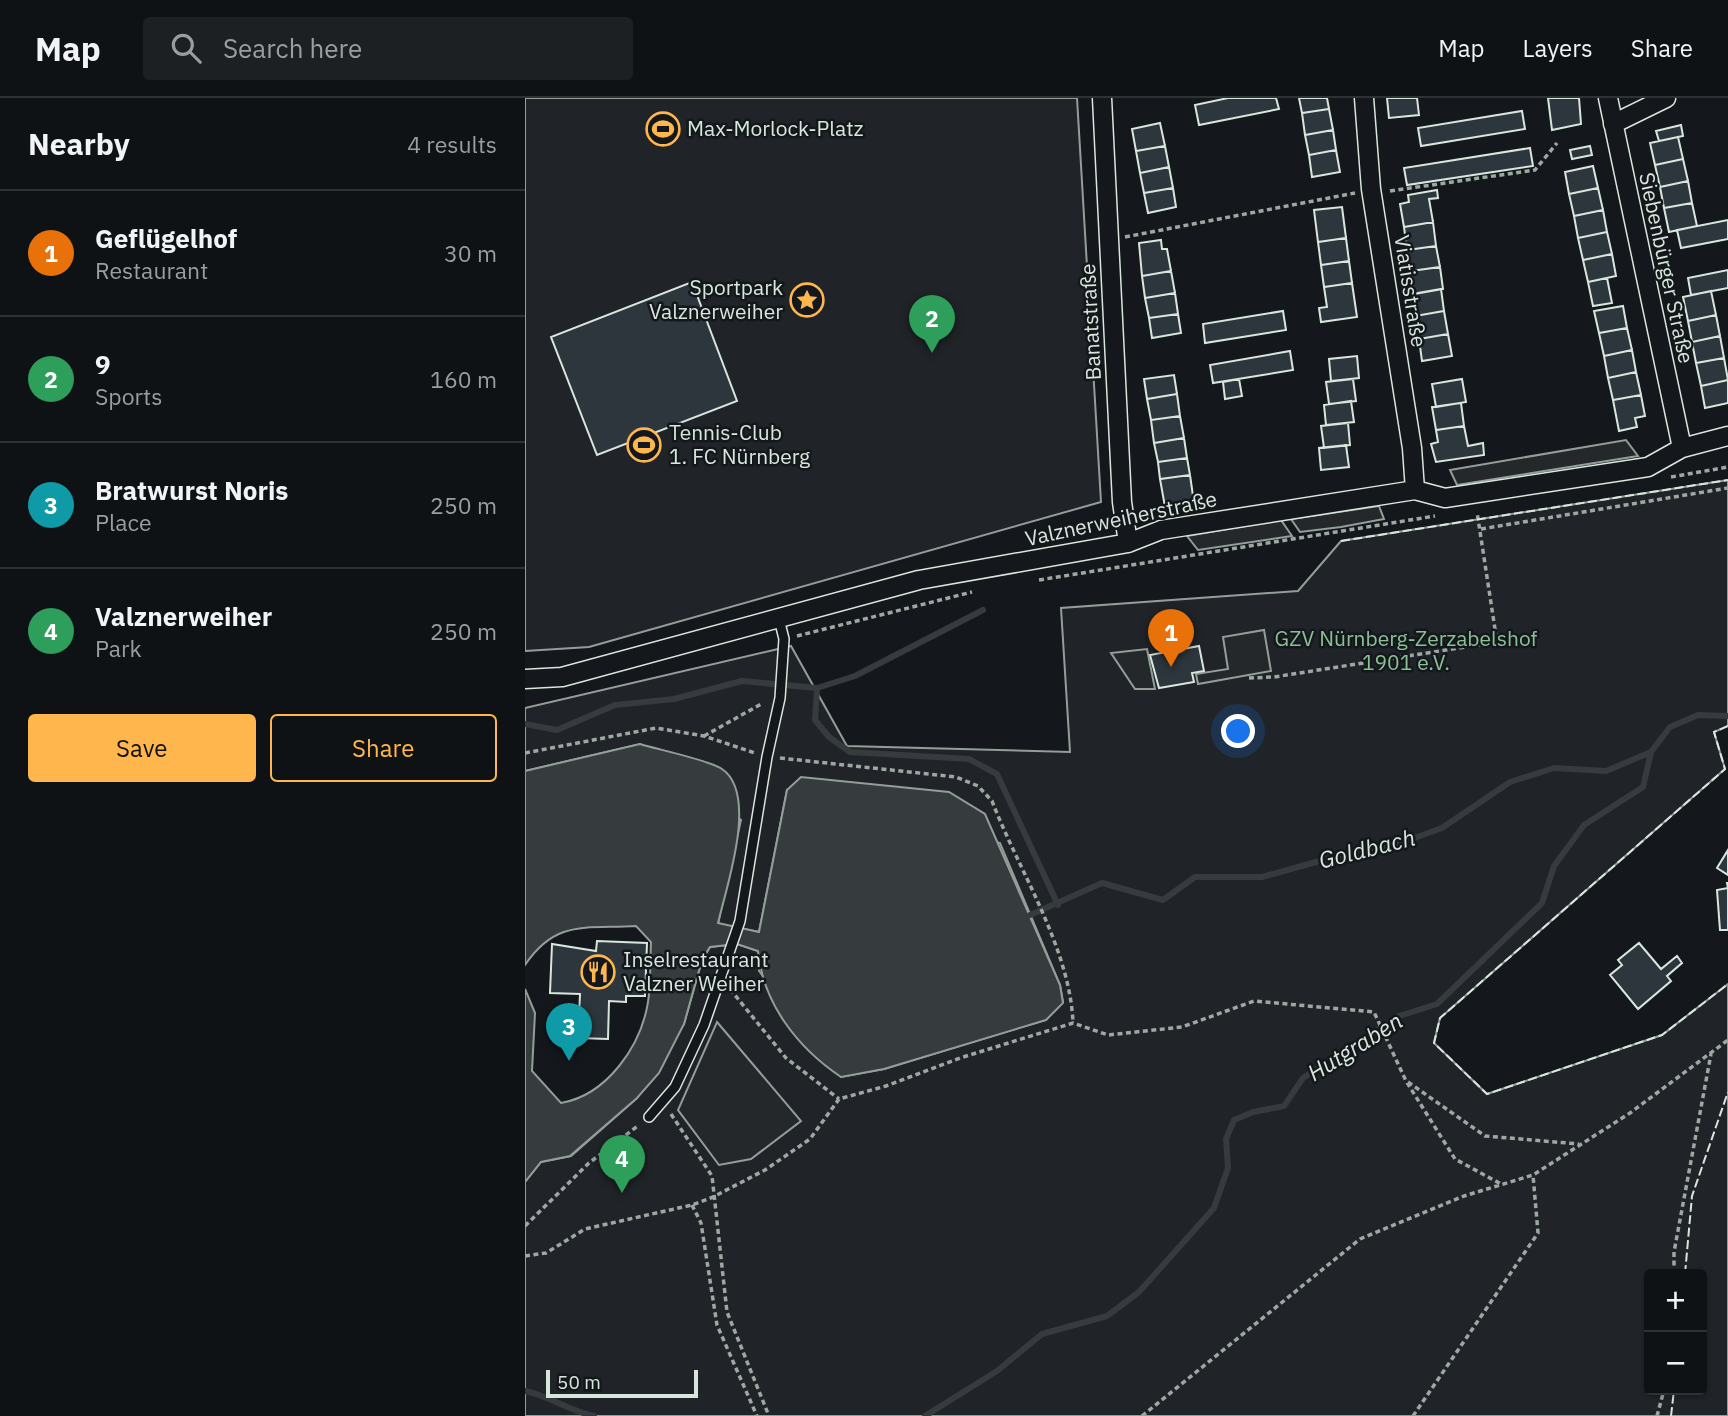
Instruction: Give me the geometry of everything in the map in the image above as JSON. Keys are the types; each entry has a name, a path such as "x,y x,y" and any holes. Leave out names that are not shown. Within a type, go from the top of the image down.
{"street":[{"name":"Banatstraße","path":"1102,98 1122,502 1128,543"},
{"name":"Viatisstraße","path":"1364,98 1371,189 1412,448 1415,490"},
{"name":"Siebenbürger Straße","path":"1608,98 1682,448"},
{"path":"1613,124 1666,98"},
{"name":"Valznerweiherstraße","path":"525,680 562,677 919,580 1128,543 1161,530 1415,490 1445,498 1648,467 1682,448 1728,436"}],"lane":[{"path":"649,1117 664,1103 675,1087 704,1025 740,921 767,757 780,698 784,639 779,619"}],"path":[{"path":"1109,240 1371,189 1390,191 1535,170 1556,143"},
{"path":"1662,478 1728,467"},
{"path":"1481,529 1728,488"},
{"path":"1249,678 1274,677 1497,642 1477,509 1467,511"},
{"path":"1032,581 1447,514"},
{"path":"784,639 985,588"},
{"path":"704,736 767,701 780,698"},
{"path":"525,753 656,728 704,736 767,757 956,778 978,786 992,801 1011,850 1047,926 1069,985 1073,1023"},
{"path":"719,976 786,1058 839,1099"},
{"path":"525,1256 546,1253 585,1229 692,1205 713,1197 765,1170 810,1139 839,1099 886,1086 960,1058 1073,1023 1108,1035 1182,1027 1254,1001 1374,1013 1406,1081 1455,1159 1501,1184"},
{"path":"1142,1416 1360,1239 1464,1196 1534,1175 1728,1040"},
{"path":"1674,1269 1674,1252 1711,1052"},
{"path":"1406,1081 1485,1136 1581,1144"},
{"path":"664,1103 712,1176 727,1312 769,1416"},
{"path":"525,1226 589,1163 649,1117"},
{"path":"1413,1416 1538,1233 1534,1175"},
{"path":"692,1205 701,1223 717,1325 757,1416"},
{"path":"1657,1416 1663,1395"}],"green space":[{"name":"Sportpark Valznerweiher","path":"525,98 1077,98 1101,502 589,647 525,651"},
{"name":"GZV Nürnberg-Zerzabelshof 1901 e.V.","path":"1728,480 1728,726 1714,732 1725,769 1440,1018 1434,1043 1487,1094 1662,1035 1728,984 1728,1416 525,1416 525,1182 541,1162 571,1156 637,1098 684,1024 702,960 710,947 737,944 758,951 759,971 841,1077 884,1069 1045,1020 1063,1002 1060,985 1000,843 787,790 759,932 718,924 741,820 640,744 525,771 525,708 791,646 847,746 1070,752 1061,608 1298,591 1341,541"}],"shaded area":[{"path":"1626,440 1638,456 1457,485 1450,470"},
{"path":"1379,506 1384,519 1341,527 1300,532 1291,519"},
{"path":"1281,520 1292,536 1198,550 1187,536"},
{"path":"1264,630 1271,671 1198,684 1196,674 1228,669 1223,637"},
{"path":"1147,649 1155,689 1135,689 1111,653"},
{"path":"640,744 716,766 733,781 738,799 737,842 718,923 759,932 787,790 801,777 949,792 985,814 1060,985 1063,1003 1046,1020 884,1069 841,1077 811,1053 785,1023 767,989 758,951 737,944 710,947 702,960 684,1024 659,1073 637,1098 570,1156 541,1162 525,1182 525,989 535,1013 532,1071 561,1103 578,1098 607,1079 630,1051 638,1035 648,1002 651,942 636,926 573,929 548,940 525,965 525,771"},
{"path":"717,1022 801,1121 751,1159 719,1165 678,1110"}],"building":[{"path":"1228,98 1276,98 1279,109 1199,125 1195,105"},
{"path":"1299,98 1327,98 1329,109 1302,113"},
{"path":"1387,98 1417,98 1419,115 1389,118"},
{"path":"1548,98 1579,98 1581,124 1552,130"},
{"path":"1329,109 1333,130 1305,135 1302,113"},
{"path":"1522,111 1525,129 1421,146 1418,128"},
{"path":"1160,123 1165,146 1136,151 1132,129"},
{"path":"1681,125 1683,136 1659,141 1656,131"},
{"path":"1333,130 1336,150 1309,155 1305,135"},
{"path":"1678,137 1683,159 1655,165 1650,143"},
{"path":"1165,146 1169,167 1140,173 1136,151"},
{"path":"1590,146 1592,155 1572,159 1570,150"},
{"path":"1530,148 1533,166 1407,185 1404,168"},
{"path":"1336,150 1340,172 1312,177 1309,155"},
{"path":"1683,159 1688,181 1660,187 1655,165"},
{"path":"1593,166 1598,188 1569,194 1565,172"},
{"path":"1169,167 1173,188 1144,193 1140,173"},
{"path":"1688,181 1692,203 1664,208 1660,187"},
{"path":"1173,188 1176,207 1148,213 1144,193"},
{"path":"1598,188 1603,210 1574,216 1569,194"},
{"path":"1437,190 1438,198 1429,199 1433,222 1404,227 1400,204 1409,202 1408,195"},
{"path":"1692,203 1697,226 1669,232 1664,208"},
{"path":"1342,207 1346,238 1318,242 1314,210"},
{"path":"1603,210 1607,232 1578,238 1574,216"},
{"path":"1728,220 1728,239 1681,248 1677,230"},
{"path":"1433,222 1436,246 1407,250 1404,227"},
{"path":"1607,232 1612,254 1583,260 1578,238"},
{"path":"1346,238 1349,261 1321,265 1318,242"},
{"path":"1161,240 1162,249 1167,249 1171,271 1142,276 1139,243"},
{"path":"1436,246 1440,267 1411,271 1407,250"},
{"path":"1612,254 1616,276 1588,282 1583,260"},
{"path":"1349,261 1352,283 1324,287 1321,265"},
{"path":"1440,267 1443,289 1414,294 1411,271"},
{"path":"1728,270 1728,288 1691,295 1688,278"},
{"path":"1171,271 1175,293 1145,298 1142,276"},
{"path":"1607,278 1612,303 1593,306 1588,282"},
{"path":"692,282 737,401 597,455 551,337"},
{"path":"1352,283 1357,317 1321,322 1319,308 1327,307 1324,287"},
{"path":"1441,289 1444,311 1415,316 1412,294"},
{"path":"1711,291 1716,315 1688,321 1683,297"},
{"path":"1175,293 1178,314 1149,318 1145,298"},
{"path":"1623,306 1627,328 1599,333 1594,311"},
{"path":"1283,311 1286,330 1205,343 1203,324"},
{"path":"1444,311 1448,334 1419,339 1415,316"},
{"path":"1178,314 1181,333 1152,338 1149,318"},
{"path":"1716,315 1720,336 1692,342 1688,321"},
{"path":"1627,328 1632,350 1604,356 1599,333"},
{"path":"1448,334 1452,356 1422,361 1419,339"},
{"path":"1720,336 1724,358 1696,363 1692,342"},
{"path":"1632,350 1636,372 1608,378 1604,356"},
{"path":"1290,351 1293,370 1213,383 1210,365"},
{"path":"1357,356 1359,378 1331,381 1329,359"},
{"path":"1724,358 1728,380 1701,386 1696,363"},
{"path":"1636,372 1641,395 1613,400 1608,378"},
{"path":"1174,375 1177,394 1147,399 1144,379"},
{"path":"1239,379 1242,396 1225,399 1223,382"},
{"path":"1353,379 1356,401 1329,404 1326,382"},
{"path":"1462,379 1466,402 1436,407 1432,384"},
{"path":"1728,380 1728,403 1705,408 1701,386"},
{"path":"1177,394 1180,416 1151,420 1147,399"},
{"path":"1641,395 1645,416 1635,418 1637,427 1619,431 1613,400"},
{"path":"1351,401 1354,422 1326,425 1324,405"},
{"path":"1461,403 1464,426 1436,430 1432,407"},
{"path":"1180,416 1184,438 1154,443 1151,420"},
{"path":"1348,423 1350,445 1324,448 1321,426"},
{"path":"1464,426 1468,446 1483,443 1484,455 1436,462 1431,444 1438,442 1436,430"},
{"path":"1184,438 1187,458 1158,462 1154,443"},
{"path":"1346,445 1349,467 1321,470 1319,448"},
{"path":"1187,458 1190,475 1160,479 1158,462"},
{"path":"1190,475 1194,503 1165,507 1160,479"},
{"path":"1199,646 1204,671 1192,673 1194,682 1159,688 1150,655"},
{"path":"1728,850 1728,875 1717,868"},
{"path":"1728,888 1728,930 1720,930 1717,890"},
{"name":"Inselrestaurant Valzner Weiher","path":"597,941 647,943 645,996 626,996 626,1002 609,1001 608,1039 578,1038 580,994 550,993 552,944 596,951"},
{"path":"1639,943 1661,969 1677,956 1682,963 1667,976 1671,981 1638,1009 1610,975 1622,965 1618,960"}],"waterway":[{"path":"525,724 557,730 615,705 674,699 742,681 817,688 855,676 983,610"},
{"path":"817,688 815,720 829,737 850,752 969,759 997,774 1058,905"},
{"name":"Goldbach","path":"1030,915 1102,883 1163,900 1195,877 1262,877 1359,850 1395,845 1442,828 1510,782 1554,768 1606,771 1651,752 1670,727 1698,715 1728,716"},
{"name":"Hutgraben","path":"925,1416 997,1371 1042,1334 1107,1316 1139,1292 1214,1208 1228,1168 1226,1139 1234,1120 1253,1112 1284,1106 1303,1078 1399,1016 1437,1004 1542,903 1554,866 1584,825 1643,787 1651,752"},
{"name":"Hutgraben","path":"525,1391 594,1416"}],"fence":[{"path":"1341,541 1728,480"},
{"path":"1728,726 1714,732 1725,769 1440,1018 1434,1043 1487,1094 1662,1035 1728,984"},
{"path":"1685,1269 1692,1196 1728,1092"},
{"path":"1671,1416 1673,1395"}],"place":[{"name":"Max-Morlock-Platz","path":"663,129"},
{"name":"Sportpark Valznerweiher","path":"807,300"},
{"name":"9","path":"932,353"},
{"name":"Tennis-Club 1. FC Nürnberg","path":"644,445"},
{"name":"Geflügelhof","path":"1171,667"},
{"name":"Inselrestaurant Valzner Weiher","path":"598,972"},
{"name":"Bratwurst Noris","path":"569,1061"},
{"name":"Valznerweiher","path":"622,1193"}]}
